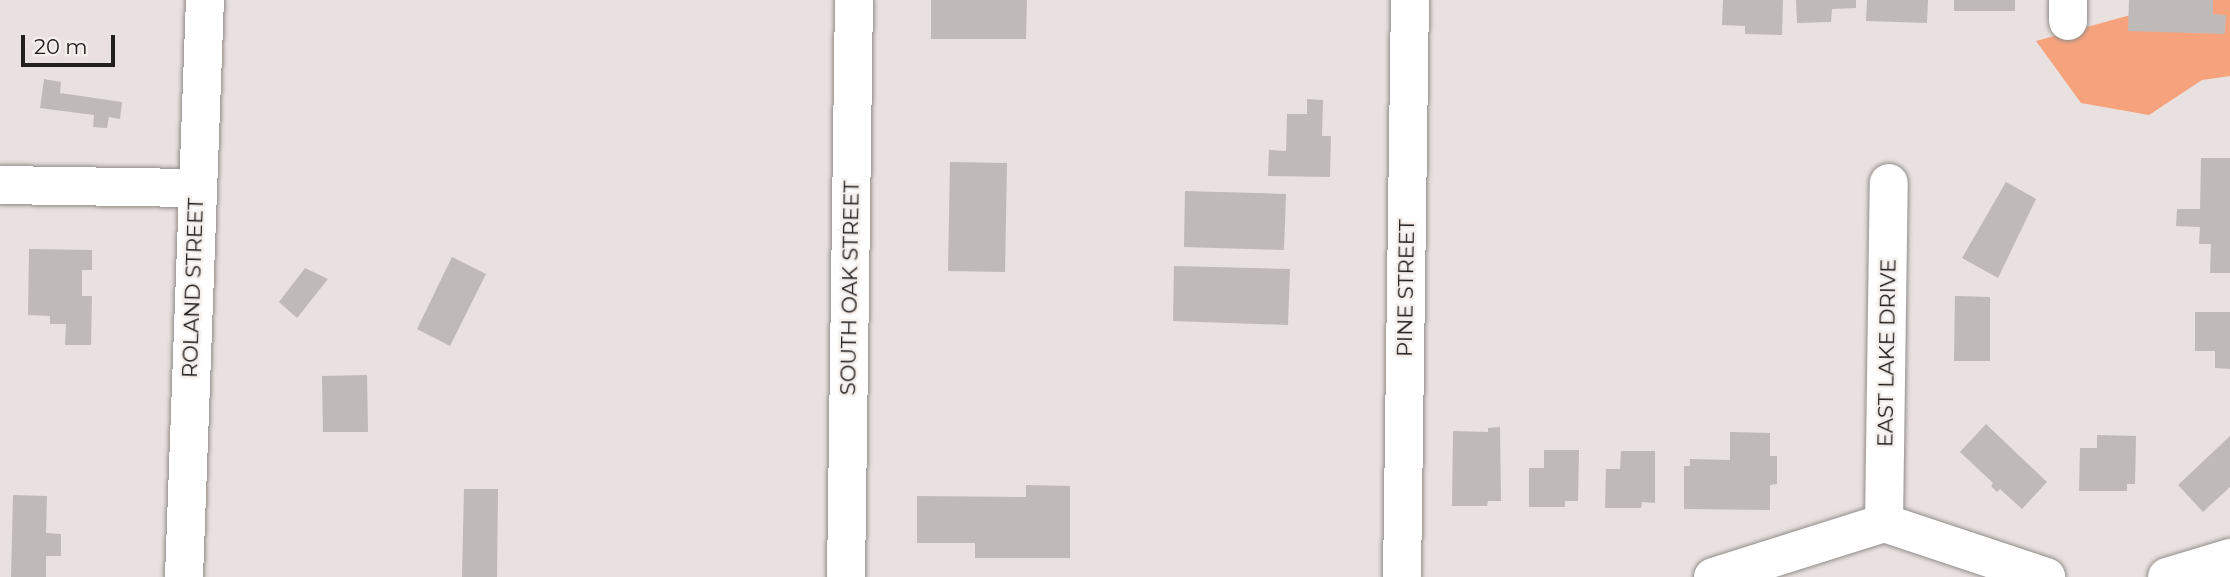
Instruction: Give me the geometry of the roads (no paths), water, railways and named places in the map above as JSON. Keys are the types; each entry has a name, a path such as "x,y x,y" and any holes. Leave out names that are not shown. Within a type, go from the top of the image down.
{"street":[{"name":"ROLAND STREET","path":"184,577 196,188 205,0"},
{"name":"SOUTH OAK STREET","path":"846,577 855,0"},
{"name":"PINE STREET","path":"1402,577 1410,0"},
{"name":"EAST LAKE DRIVE","path":"1884,523 1889,183"},
{"path":"0,185 196,188"},
{"path":"1713,577 1884,523 2046,577"},
{"path":"2167,577 2230,558"}]}
